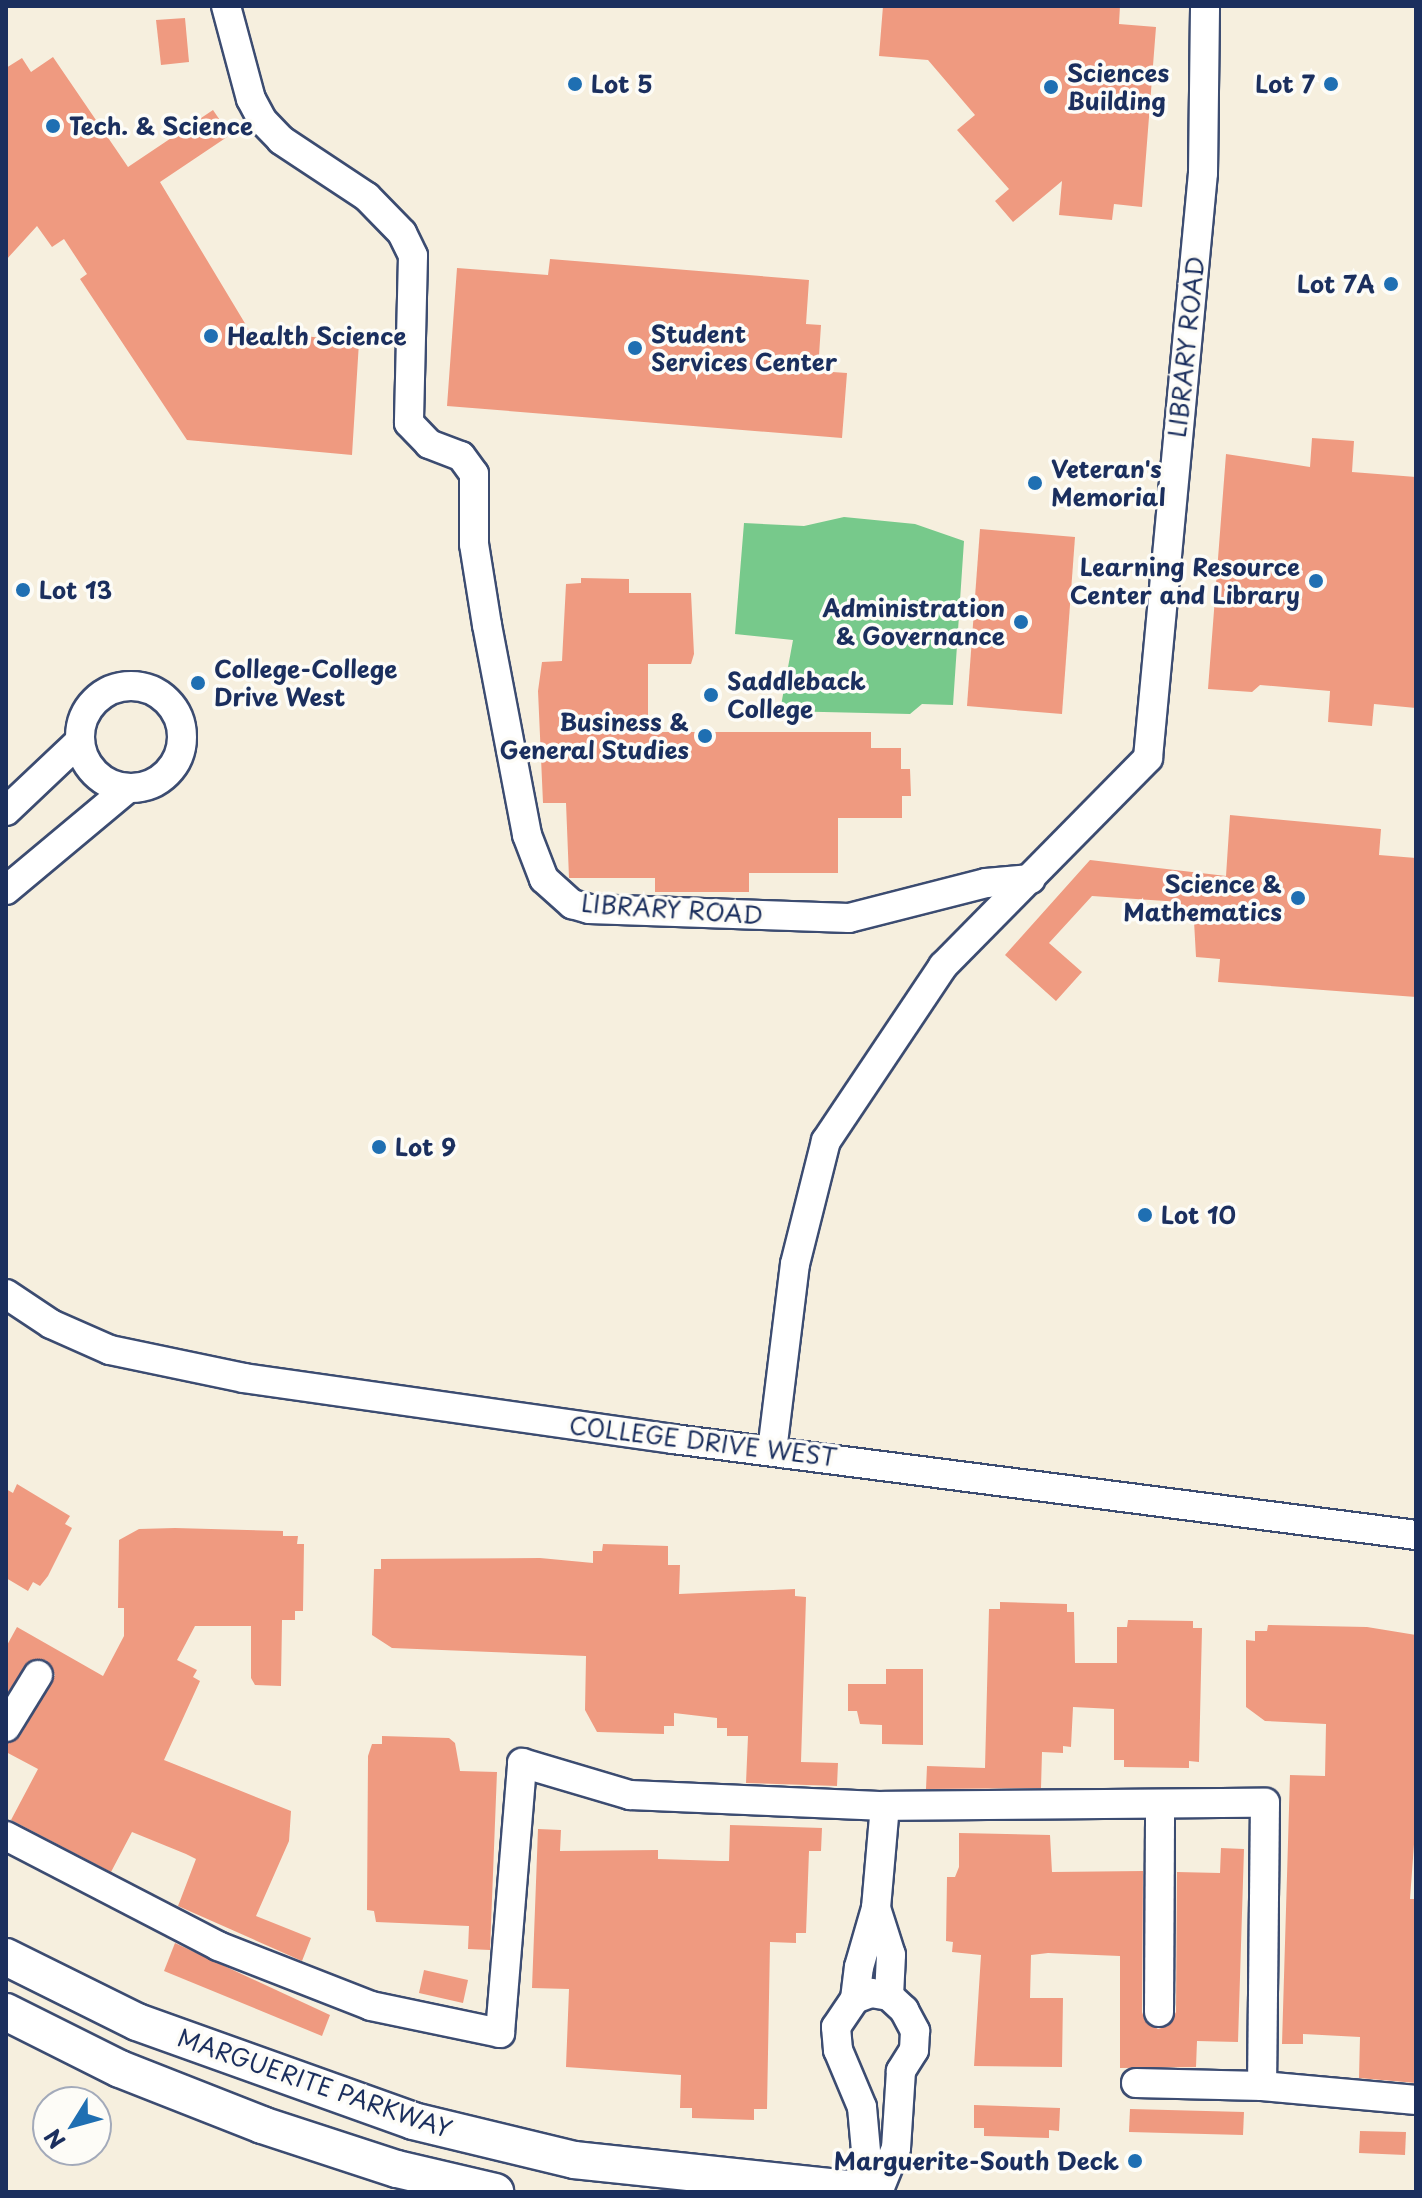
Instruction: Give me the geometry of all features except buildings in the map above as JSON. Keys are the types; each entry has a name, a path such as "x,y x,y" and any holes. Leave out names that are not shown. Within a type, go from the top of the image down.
{"main road":[{"name":"MARGUERITE PARKWAY","path":"6,1957 137,2022 413,2121 574,2160 876,2192"},
{"name":"MARGUERITE PARKWAY","path":"6,2012 120,2069 262,2125 397,2169 495,2192"}],"street":[{"name":"LIBRARY ROAD","path":"226,6 251,99 262,120 281,140 367,197 402,233 413,256 409,423 429,444 461,456 474,474 474,544 490,640 527,835 551,886 572,904 589,909 849,918 986,883 1031,879"},
{"name":"LIBRARY ROAD","path":"772,1451 795,1264 826,1141 943,966 1148,758 1203,173 1205,6"},
{"path":"6,811 80,741 89,709 114,689 146,688 172,706 183,736 174,767 161,779 127,789 6,890"},
{"path":"80,741 101,778 127,789"},
{"name":"COLLEGE DRIVE WEST","path":"6,1294 51,1324 144,1358 244,1378 1416,1535"},
{"path":"6,1727 38,1675"},
{"path":"6,1836 232,1951 371,2006 500,2033 522,1763 630,1795 885,1806 1160,1808 1265,1803 1262,2086"},
{"path":"855,1999 871,1993 889,1996 904,2010 915,2031 914,2050 901,2071 896,2148 878,2192 867,2162 862,2107 838,2050 836,2027 855,1999 859,1967 876,1908 885,1806"},
{"path":"1159,2012 1160,1808"},
{"path":"876,1908 891,1955 889,1996"},
{"path":"1136,2083 1262,2086 1416,2100"}],"green space":[{"path":"844,517 915,524 964,541 953,705 922,704 910,714 780,711 793,640 735,634 744,523 804,526"}],"place":[{"name":"Lot 5","path":"575,84"},
{"name":"Lot 7","path":"1331,84"},
{"name":"Sciences Building","path":"1051,87"},
{"name":"Tech. & Science","path":"53,126"},
{"name":"Lot 7A","path":"1391,284"},
{"name":"Health Science","path":"211,336"},
{"name":"Student Services Center","path":"635,348"},
{"name":"Veteran's Memorial","path":"1035,483"},
{"name":"Learning Resource Center and Library","path":"1316,581"},
{"name":"Lot 13","path":"23,590"},
{"name":"Administration & Governance","path":"1021,622"},
{"name":"College-College Drive West","path":"198,683"},
{"name":"Saddleback College","path":"711,695"},
{"name":"Business & General Studies","path":"705,736"},
{"name":"Science & Mathematics","path":"1298,898"},
{"name":"Lot 9","path":"379,1147"},
{"name":"Lot 10","path":"1145,1215"},
{"name":"Marguerite-South Deck","path":"1135,2161"}]}
